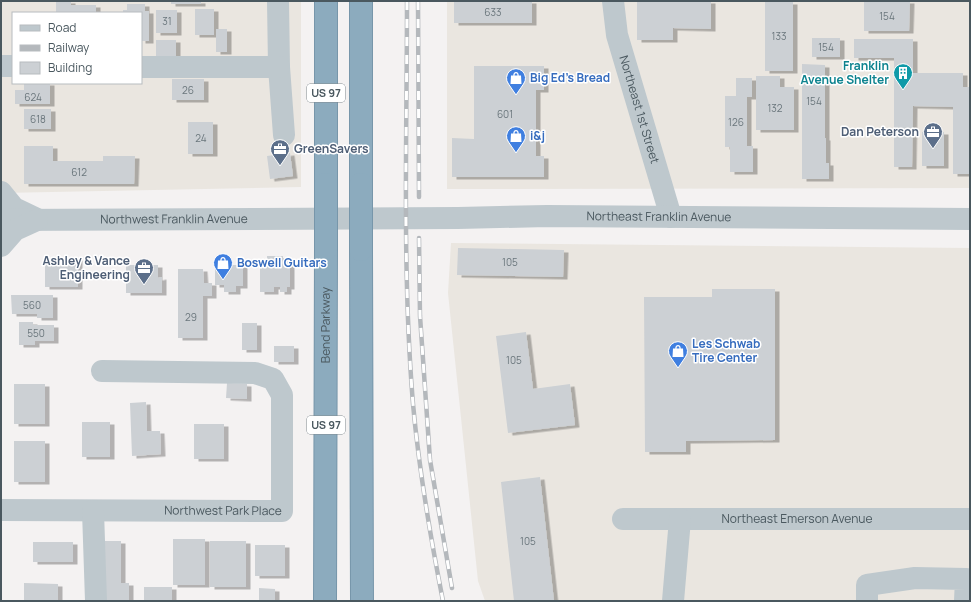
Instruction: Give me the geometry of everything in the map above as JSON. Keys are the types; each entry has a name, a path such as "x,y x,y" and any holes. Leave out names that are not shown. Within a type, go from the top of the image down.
{"highway":[{"name":"Bend Parkway","path":"325,601 326,1"},
{"name":"US 97","path":"361,1 362,601"}],"street":[{"path":"278,1 279,67 284,135"},
{"name":"Northeast 1st Street","path":"613,1 617,35 623,49 671,217"},
{"path":"1,66 12,66"},
{"path":"142,67 279,67"},
{"path":"1,192 14,208 38,220"},
{"name":"Northeast Franklin Avenue","path":"347,218 671,217 970,219"},
{"name":"Northwest Franklin Avenue","path":"1,220 347,218"},
{"path":"1,246 15,230 38,220"},
{"name":"Northwest Park Place","path":"1,510 282,511 282,395 273,379 256,373 102,371"},
{"path":"93,511 96,601"},
{"name":"Northeast Emerson Avenue","path":"623,519 970,519"},
{"path":"673,601 680,519"},
{"path":"867,601 867,585 922,578 966,579 965,601"}],"shaded area":[{"path":"1,1 301,1 301,187 1,193"},
{"path":"447,1 970,1 970,188 447,189"},
{"path":"451,243 970,248 970,601 485,601 478,581 448,293"}],"building":[{"path":"56,1 71,1 71,5 96,5 96,12 56,12"},
{"path":"171,1 201,1 201,4 171,4"},
{"path":"454,1 532,1 532,23 454,23"},
{"path":"637,1 711,1 711,29 673,28 673,40 637,40"},
{"name":"Franklin Avenue Shelter","path":"864,1 910,1 909,31 864,31"},
{"path":"765,2 793,2 793,71 765,71"},
{"path":"127,4 145,4 145,11 149,11 149,41 142,41 142,12 123,12 123,10 127,10"},
{"path":"195,9 214,9 214,35 195,35"},
{"path":"156,10 177,10 177,33 156,33"},
{"path":"216,29 227,29 227,52 216,52"},
{"name":"Franklin Avenue Shelter","path":"812,38 840,38 840,57 812,57"},
{"path":"854,39 913,39 913,73 963,73 963,87 970,87 970,174 953,174 953,107 913,106 912,167 894,167 894,58 854,58"},
{"path":"156,40 176,40 176,57 156,57"},
{"name":"Franklin Avenue Shelter","path":"802,64 825,65 825,138 826,163 829,163 829,179 802,179"},
{"path":"474,66 544,66 544,90 536,90 536,156 544,156 544,177 452,177 452,138 474,139"},
{"path":"756,76 780,76 780,87 794,87 794,130 756,130"},
{"path":"736,78 752,78 752,97 747,97 747,146 753,146 753,172 730,172 730,147 725,147 725,96 736,96"},
{"path":"172,79 204,79 204,100 172,100"},
{"path":"24,84 50,84 50,104 15,104 15,90 24,90"},
{"path":"24,109 51,109 51,129 24,129"},
{"path":"188,122 213,122 213,154 188,154"},
{"name":"Dan Peterson","path":"922,132 944,132 944,166 922,166"},
{"path":"24,146 53,146 53,161 103,161 103,156 135,156 134,184 24,184"},
{"name":"GreenSavers","path":"290,153 293,176 270,179 267,156"},
{"path":"458,248 564,250 563,277 457,275"},
{"path":"267,256 283,256 283,261 290,261 290,287 287,287 287,292 280,292 280,287 274,287 274,292 260,292 260,261 267,261"},
{"path":"45,258 78,258 78,287 45,287"},
{"name":"Ashley & Vance Engineering","path":"126,265 158,265 158,278 162,277 162,293 126,293"},
{"path":"215,265 243,265 243,286 236,286 236,292 224,292 224,285 215,285"},
{"path":"178,269 203,269 204,283 212,283 212,296 203,296 203,338 178,338"},
{"path":"712,289 775,289 775,440 686,441 686,452 645,452 644,297 712,297"},
{"path":"11,295 53,295 53,318 37,318 37,314 12,314"},
{"path":"19,322 33,322 33,325 54,325 54,341 35,341 35,345 19,345"},
{"path":"242,323 257,323 257,350 242,350"},
{"path":"526,332 533,389 570,384 575,425 508,433 496,336"},
{"path":"274,346 294,346 294,362 274,362"},
{"path":"227,383 247,384 247,399 226,398"},
{"path":"14,384 45,384 45,424 14,424"},
{"path":"146,402 147,431 160,431 161,454 132,456 130,403"},
{"path":"82,422 110,422 110,457 82,457"},
{"path":"194,424 224,424 224,459 194,459"},
{"path":"14,441 45,441 45,482 14,482"},
{"path":"540,477 554,601 514,601 501,482"},
{"path":"173,539 205,539 205,585 173,585"},
{"path":"100,541 121,541 121,583 129,583 129,601 100,601"},
{"path":"210,541 246,541 246,587 210,587"},
{"path":"33,542 73,542 73,562 33,562"},
{"path":"255,545 285,545 285,576 255,576"},
{"path":"24,583 58,584 58,600 24,600"},
{"path":"144,587 172,587 172,601 144,601"},
{"path":"259,588 275,589 275,601 259,601"}],"railway":[{"path":"407,1 406,253 410,354 415,429 429,527 443,601"},
{"path":"418,1 419,197"},
{"path":"419,238 420,316 430,460 452,588"}],"place":[{"name":"Franklin Avenue Shelter","path":"903,90"},
{"name":"Big Ed's Bread","path":"516,95"},
{"name":"Dan Peterson","path":"933,149"},
{"name":"i&j","path":"516,153"},
{"name":"GreenSavers","path":"280,166"},
{"name":"Boswell Guitars","path":"223,280"},
{"name":"Ashley & Vance Engineering","path":"144,285"},
{"name":"Les Schwab Tire Center","path":"678,368"}]}
